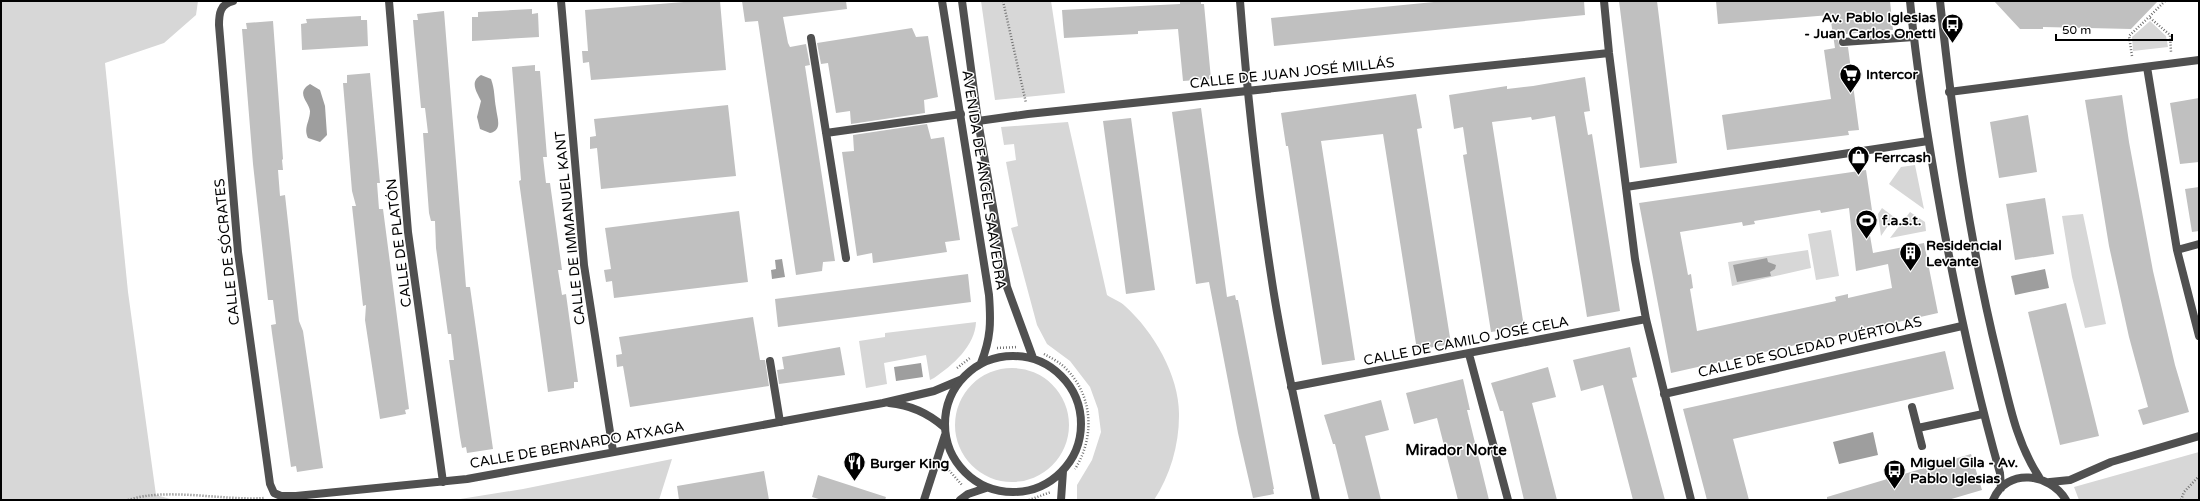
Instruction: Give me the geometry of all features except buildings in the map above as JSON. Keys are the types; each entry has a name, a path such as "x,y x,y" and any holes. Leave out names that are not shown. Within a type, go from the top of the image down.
{"street":[{"name":"CALLE DE SÓCRATES","path":"233,1 222,7 219,14 218,26 238,252 270,484 274,493"},
{"name":"CALLE DE PLATÓN","path":"389,1 408,232 443,482"},
{"name":"CALLE DE IMMANUEL KANT","path":"561,1 584,265 613,452"},
{"name":"AVENIDA DE ÁNGEL SAAVEDRA","path":"942,1 989,295 991,326 986,351 981,363"},
{"name":"AVENIDA DE ÁNGEL SAAVEDRA","path":"962,1 978,121 1007,287 1033,358"},
{"path":"1240,1 1247,91 1271,275 1291,387 1316,500"},
{"path":"1604,1 1608,53 1635,259 1646,319 1691,500"},
{"path":"1910,1 1928,141 1962,326 1983,414 2000,473 2001,488"},
{"path":"1940,1 1950,92 1965,195 1989,322 2019,441 2039,478"},
{"path":"1843,42 1914,37"},
{"path":"811,38 846,258"},
{"name":"CALLE DE JUAN JOSÉ MILLÁS","path":"978,121 1028,114 1608,53"},
{"path":"1950,92 2199,60"},
{"path":"2147,67 2178,250 2199,336"},
{"path":"826,133 961,114"},
{"path":"1626,187 1928,141"},
{"path":"2178,250 2199,244"},
{"name":"CALLE DE CAMILO JOSÉ CELA","path":"1291,387 1646,319"},
{"name":"CALLE DE SOLEDAD PUÉRTOLAS","path":"1664,394 1962,326"},
{"path":"1469,354 1508,500"},
{"path":"924,500 944,431 947,404 960,380 969,370 981,363 1004,356 1015,355 1033,358 1051,367 1066,380 1076,397 1081,416 1079,442 1074,454 1063,471 1050,482 1034,490 1009,493 986,488 964,472 951,455 944,431"},
{"path":"770,361 780,422"},
{"name":"CALLE DE BERNARDO ATXAGA","path":"274,493 280,496 296,496 443,482 883,403 934,391 960,380"},
{"name":"CALLE DE BERNARDO ATXAGA","path":"883,403 903,404 919,410 933,418 944,431"},
{"path":"1912,407 1922,446"},
{"path":"1918,428 1983,414"},
{"path":"2050,482 2070,480 2111,462 2199,436"},
{"path":"1062,500 1063,471"},
{"path":"1993,500 2001,488 2019,478 2039,478 2050,482 2059,490 2066,500"},
{"path":"960,500 973,492 986,488"},
{"path":"1009,493 1016,500"}],"path":[{"path":"1003,1 1028,114"},
{"path":"2132,56 2129,36 2165,1"},
{"path":"2149,17 2170,35 2171,52"},
{"path":"954,371 974,356 986,351 1007,346 1030,349 1043,353 1062,365 1077,382 1085,399 1090,422 1088,441 1082,458 1072,474 1062,484 1050,492 1029,500"},
{"path":"938,452 948,470 960,483 973,492"},
{"path":"2181,500 2184,492 2199,476"},
{"path":"128,500 144,495 264,498 274,493"}],"shaded area":[{"path":"1,1 198,1 196,15 164,43 105,63 128,292 156,495 174,500 1,500"},
{"path":"981,1 1051,1 1065,93 995,100"},
{"path":"2150,21 2166,36 2168,47 2133,51 2132,37"},
{"path":"481,75 491,79 494,90 498,126 497,129 490,133 480,129 477,117 481,101 476,91 475,81"},
{"path":"310,84 320,90 325,106 327,135 320,142 308,138 306,131 310,111 303,94 306,87"},
{"path":"1068,122 1107,295 1123,304 1146,329 1163,356 1175,386 1178,401 1179,427 1175,449 1165,481 1154,500 1077,500 1077,485 1092,460 1101,432 1098,409 1090,387 1070,361 1047,344 1037,325 1011,228 1018,226 1006,162 1016,160 1014,144 1004,145 1001,127"},
{"path":"1915,165 1924,209 1889,184 1901,167"},
{"path":"1882,208 1894,217 1881,236 1878,214"},
{"path":"1910,212 1925,222 1926,231 1890,238"},
{"path":"2083,214 2106,324 2085,328 2072,277 2062,216"},
{"path":"1831,230 1839,276 1816,280 1808,234"},
{"path":"1808,250 1811,268 1732,286 1728,262"},
{"path":"1767,258 1768,262 1776,265 1775,269 1770,272 1771,276 1737,282 1733,265"},
{"path":"782,259 785,277 772,279 771,270 776,269 775,260"},
{"path":"2045,269 2049,288 2015,295 2011,276"},
{"path":"976,322 972,339 962,354 934,378 930,380 926,355 884,363 887,384 866,388 859,341 885,337 885,333"},
{"path":"921,363 923,377 896,381 894,367"},
{"path":"1012,368 1034,372 1052,385 1065,403 1069,425 1065,447 1052,465 1034,478 1012,482 990,478 972,465 959,447 955,425 959,403 972,385 990,372"},
{"path":"1873,432 1878,455 1839,464 1833,442"},
{"path":"2199,452 2199,500 2079,500 2074,487"},
{"path":"672,459 659,500 454,500 523,489"}],"place":[{"name":"Av. Pablo Iglesias - Juan Carlos Onetti","path":"1952,44"},
{"name":"Intercor","path":"1851,94"},
{"name":"Ferrcash","path":"1858,176"},
{"name":"f.a.s.t.","path":"1867,240"},
{"name":"Residencial Levante","path":"1911,272"},
{"name":"Burger King","path":"855,482"},
{"name":"Miguel Gila - Av. Pablo Iglesias","path":"1894,490"}],"district":[{"name":"Mirador Norte","path":"1456,450"}]}
